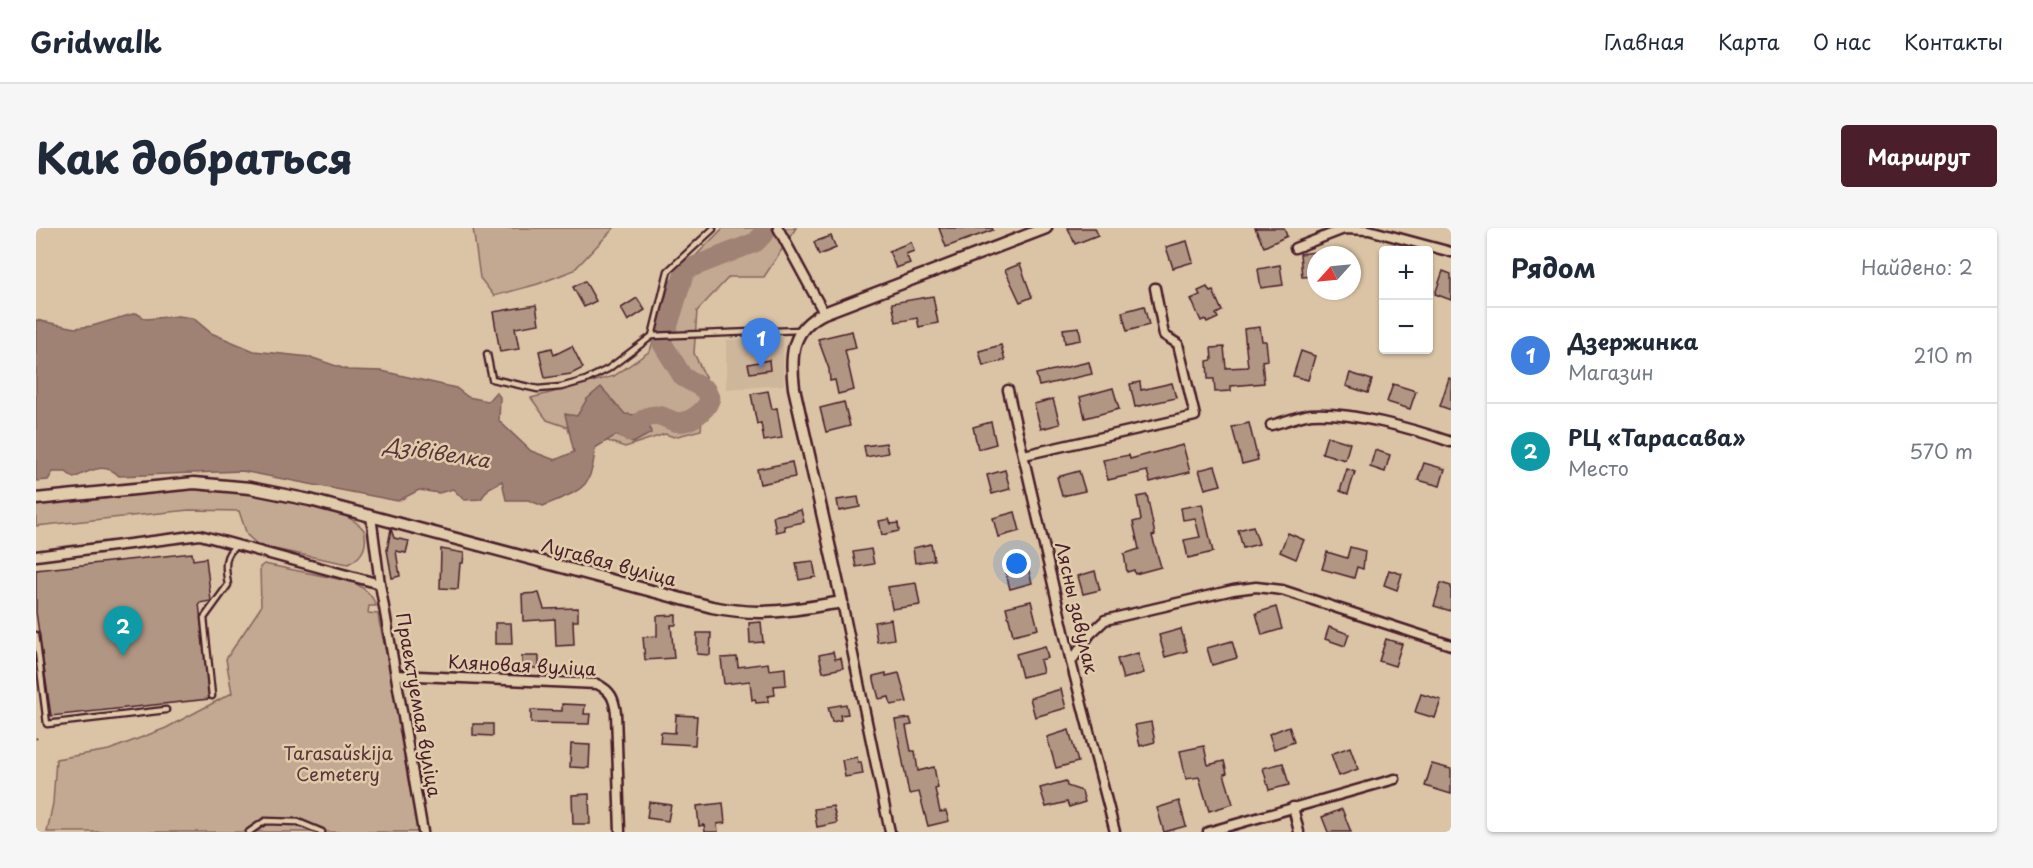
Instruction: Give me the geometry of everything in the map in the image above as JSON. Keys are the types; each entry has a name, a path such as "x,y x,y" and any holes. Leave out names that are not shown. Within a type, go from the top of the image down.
{"street":[{"path":"778,228 824,313"},
{"path":"890,832 794,388 792,350 801,330 813,318 1046,228"},
{"path":"1295,248 1344,228 1369,230 1451,252"},
{"path":"1024,455 1195,416 1178,344 1164,335 1155,288"},
{"name":"Лясны завулак","path":"1008,390 1071,662 1115,832"},
{"path":"1271,425 1310,414 1339,415 1423,432 1451,442"},
{"name":"Лугавая вуліца","path":"36,499 210,483 278,493 371,516 712,608 741,613 776,613 842,602"},
{"name":"Праектуемая вуліца","path":"371,516 380,584 423,832"},
{"path":"36,556 200,535 380,584"},
{"path":"1071,662 1090,633 1105,620 1256,587 1282,590 1451,645"},
{"name":"Кляновая вуліца","path":"396,675 597,684 607,688 614,697 616,713 620,832"},
{"path":"1208,832 1395,779"},
{"path":"1293,807 1299,832"}],"lane":[{"path":"652,336 668,271 712,229"},
{"path":"487,354 492,379 538,388 561,387 586,380 608,369 652,336 801,330"},
{"path":"212,696 204,618 228,585 226,560 230,551 238,545"},
{"path":"36,635 46,724 166,710"},
{"path":"249,832 265,821 298,822 322,832"}],"path":[{"path":"36,740 38,736"}],"shaded area":[{"path":"783,337 784,385 726,389 726,340"}],"green space":[{"path":"473,228 614,228 574,270 538,284 494,296 480,278"},
{"path":"723,228 796,228 764,277 729,277 697,311 694,353 706,379 701,430 674,437 665,434 625,447 547,420 531,398 614,376 650,351 671,281"},
{"path":"203,488 289,500 335,512 353,520 364,530 365,546 361,554 348,564 259,546 247,535 239,511 189,510 36,526 36,505"},
{"name":"Tarasaŭskija Cemetery","path":"264,564 353,582 372,598 376,606 369,606 368,613 378,614 396,697 418,832 47,832 53,803 56,759 109,750 166,728 232,693 226,659 261,607 260,567"}],"water":[{"path":"136,313 146,319 178,316 193,318 211,333 254,351 310,357 348,370 382,371 456,388 468,397 488,401 496,392 500,397 499,421 531,451 555,460 574,452 565,414 577,416 587,399 601,387 625,414 648,416 651,433 633,443 616,435 595,448 591,473 587,481 574,492 543,506 528,500 506,500 502,481 489,488 481,499 464,500 453,489 439,493 419,490 398,501 242,471 119,476 103,468 74,478 66,472 53,472 48,480 36,481 36,320 75,328 92,326"}],"building":[{"path":"939,228 992,228 993,230 946,247"},
{"path":"1068,228 1095,228 1098,235 1075,244"},
{"path":"1255,228 1284,228 1287,236 1264,247"},
{"path":"831,236 836,248 819,255 814,242"},
{"path":"1187,241 1193,262 1173,268 1166,247"},
{"path":"911,242 914,251 906,254 910,263 896,268 889,251"},
{"path":"1307,253 1307,277 1302,277 1300,254"},
{"path":"1020,264 1032,297 1020,302 1005,270"},
{"path":"1280,265 1283,285 1261,288 1258,269"},
{"path":"1443,271 1451,274 1451,300 1435,294"},
{"path":"585,281 596,301 584,307 573,287"},
{"path":"1207,287 1210,292 1213,291 1222,311 1216,314 1218,318 1207,323 1205,319 1201,321 1191,299 1200,295 1198,291"},
{"path":"933,296 938,323 919,327 917,318 896,322 892,303"},
{"path":"637,298 645,310 628,321 621,308"},
{"path":"536,305 539,324 515,328 519,349 500,352 493,312"},
{"path":"1144,306 1149,325 1127,331 1122,312"},
{"path":"1079,327 1081,340 1065,343 1063,329"},
{"path":"1260,327 1262,341 1266,341 1268,360 1262,361 1264,383 1231,386 1231,391 1215,392 1214,379 1208,379 1207,361 1212,360 1211,348 1224,347 1226,368 1248,367 1244,329"},
{"path":"852,331 856,348 845,350 854,390 838,394 835,380 830,381 829,369 818,339"},
{"path":"1001,345 1005,360 983,366 979,351"},
{"path":"572,346 583,368 571,374 545,378 539,351 552,348 554,355"},
{"path":"1301,351 1315,356 1308,380 1293,376"},
{"path":"769,360 770,370 750,373 748,364"},
{"path":"1089,362 1092,374 1039,386 1036,374"},
{"path":"1350,373 1372,380 1368,393 1346,386"},
{"path":"1449,378 1451,379 1451,410 1440,406"},
{"path":"1140,382 1141,390 1172,383 1176,398 1135,407 1130,384"},
{"path":"1393,384 1416,391 1410,409 1387,402"},
{"path":"1113,388 1119,409 1085,418 1080,397"},
{"path":"768,391 772,409 777,408 782,438 764,441 761,423 757,424 751,394"},
{"path":"1053,399 1060,424 1041,429 1034,404"},
{"path":"844,402 850,426 826,432 820,408"},
{"path":"991,422 996,444 978,449 973,427"},
{"path":"1249,423 1258,460 1242,464 1232,427"},
{"path":"1327,436 1350,443 1345,460 1322,453"},
{"path":"886,443 888,453 866,457 864,446"},
{"path":"1183,445 1190,472 1150,482 1147,471 1108,480 1103,460 1129,455 1130,459"},
{"path":"1375,450 1390,455 1385,472 1370,467"},
{"path":"792,462 795,477 760,484 757,469"},
{"path":"1424,463 1445,469 1440,486 1418,480"},
{"path":"1215,466 1221,485 1205,489 1199,470"},
{"path":"1347,469 1355,472 1348,494 1340,491"},
{"path":"1005,470 1010,489 992,494 987,475"},
{"path":"1079,471 1085,491 1062,496 1057,477"},
{"path":"1147,495 1155,535 1152,536 1161,567 1135,574 1134,570 1127,572 1124,554 1139,549 1133,522 1141,520 1137,497"},
{"path":"858,497 860,507 839,511 837,500"},
{"path":"1202,504 1213,552 1188,558 1184,540 1200,537 1195,518 1183,520 1181,508"},
{"path":"801,510 804,522 784,526 785,530 776,532 773,516"},
{"path":"1015,512 1020,531 998,537 993,518"},
{"path":"889,519 891,524 898,523 899,531 882,535 879,521"},
{"path":"1253,526 1259,544 1243,548 1238,530"},
{"path":"391,529 394,538 409,541 406,553 396,551 400,576 392,578 387,550"},
{"path":"1288,533 1304,540 1296,559 1280,552"},
{"path":"931,544 934,560 915,563 913,548"},
{"path":"1350,547 1365,551 1363,569 1357,567 1354,578 1322,569 1327,552 1347,558"},
{"path":"441,549 464,553 463,563 460,563 458,589 440,588"},
{"path":"871,549 874,564 856,567 853,552"},
{"path":"192,553 193,560 206,558 211,601 199,603 209,699 51,716 36,612 36,570"},
{"path":"813,561 816,577 799,580 796,563"},
{"path":"1027,564 1032,583 1010,589 1005,570"},
{"path":"1389,570 1402,574 1397,590 1384,585"},
{"path":"1095,571 1100,590 1083,594 1078,576"},
{"path":"916,583 920,605 892,609 888,587"},
{"path":"1441,583 1451,586 1451,611 1434,606"},
{"path":"539,593 544,609 578,608 578,621 573,621 574,645 556,646 555,619 523,621 522,594"},
{"path":"1031,601 1038,629 1013,635 1006,607"},
{"path":"1276,607 1282,629 1262,635 1256,613"},
{"path":"676,615 676,625 671,625 674,658 645,660 643,637 657,636 657,616"},
{"path":"891,619 894,639 877,642 874,622"},
{"path":"761,622 763,642 750,643 749,623"},
{"path":"495,623 511,623 512,644 495,644"},
{"path":"1329,627 1349,634 1345,646 1325,639"},
{"path":"1181,629 1187,651 1165,657 1159,635"},
{"path":"697,633 711,633 710,655 697,654"},
{"path":"1386,639 1402,644 1395,666 1379,661"},
{"path":"1232,641 1237,658 1212,665 1207,648"},
{"path":"1045,646 1048,658 1040,660 1043,672 1022,677 1016,654"},
{"path":"833,652 835,659 841,658 843,668 823,672 819,655"},
{"path":"1138,653 1144,673 1123,679 1117,659"},
{"path":"522,656 539,656 539,668 522,668"},
{"path":"737,657 738,667 768,663 769,670 785,668 786,685 774,686 775,695 768,696 768,702 756,703 755,699 752,700 750,681 724,684 721,658"},
{"path":"886,673 886,676 899,673 907,702 891,705 889,697 879,699 873,676"},
{"path":"1061,689 1066,708 1035,717 1030,698"},
{"path":"1421,694 1441,700 1435,718 1415,712"},
{"path":"562,704 585,705 584,714 590,714 589,724 531,723 531,710 562,711"},
{"path":"846,704 848,714 840,715 841,720 832,722 828,707"},
{"path":"676,715 697,716 695,745 660,743 661,732 675,733"},
{"path":"910,718 912,725 906,726 911,751 915,751 918,771 934,767 938,788 935,789 940,812 946,811 949,821 928,826 919,792 909,794 895,720"},
{"path":"1151,722 1155,742 1140,746 1135,725"},
{"path":"473,724 493,724 493,736 473,735"},
{"path":"1289,726 1294,742 1274,749 1269,734"},
{"path":"1069,730 1078,762 1056,768 1047,737"},
{"path":"571,744 590,745 589,768 570,767"},
{"path":"1204,746 1208,765 1224,761 1227,773 1224,774 1233,804 1209,811 1199,777 1186,779 1180,751"},
{"path":"1350,747 1358,769 1339,776 1331,754"},
{"path":"857,757 858,762 861,762 863,774 845,777 842,760"},
{"path":"1283,763 1289,785 1269,790 1263,768"},
{"path":"1432,764 1451,769 1451,794 1425,786"},
{"path":"1066,781 1067,786 1082,791 1085,802 1069,807 1067,802 1046,807 1040,788"},
{"path":"589,794 590,824 573,824 572,795"},
{"path":"1179,801 1186,826 1164,832 1157,808"},
{"path":"649,802 671,805 668,821 647,818"},
{"path":"723,803 725,823 717,824 718,832 705,832 704,825 699,826 697,806"},
{"path":"833,806 837,823 817,827 814,809"},
{"path":"1342,809 1351,832 1328,832 1322,817"}],"waterway":[{"name":"Дзівівелка","path":"667,329 685,270 756,242 769,228"},
{"name":"Дзівівелка","path":"629,432 645,418 651,416 660,416 679,422 690,419 700,413 710,399 706,390 683,377 662,343 663,339"}],"place":[{"name":"Дзержинка","path":"761,368"},
{"name":"РЦ «Тарасава»","path":"123,656"}]}
